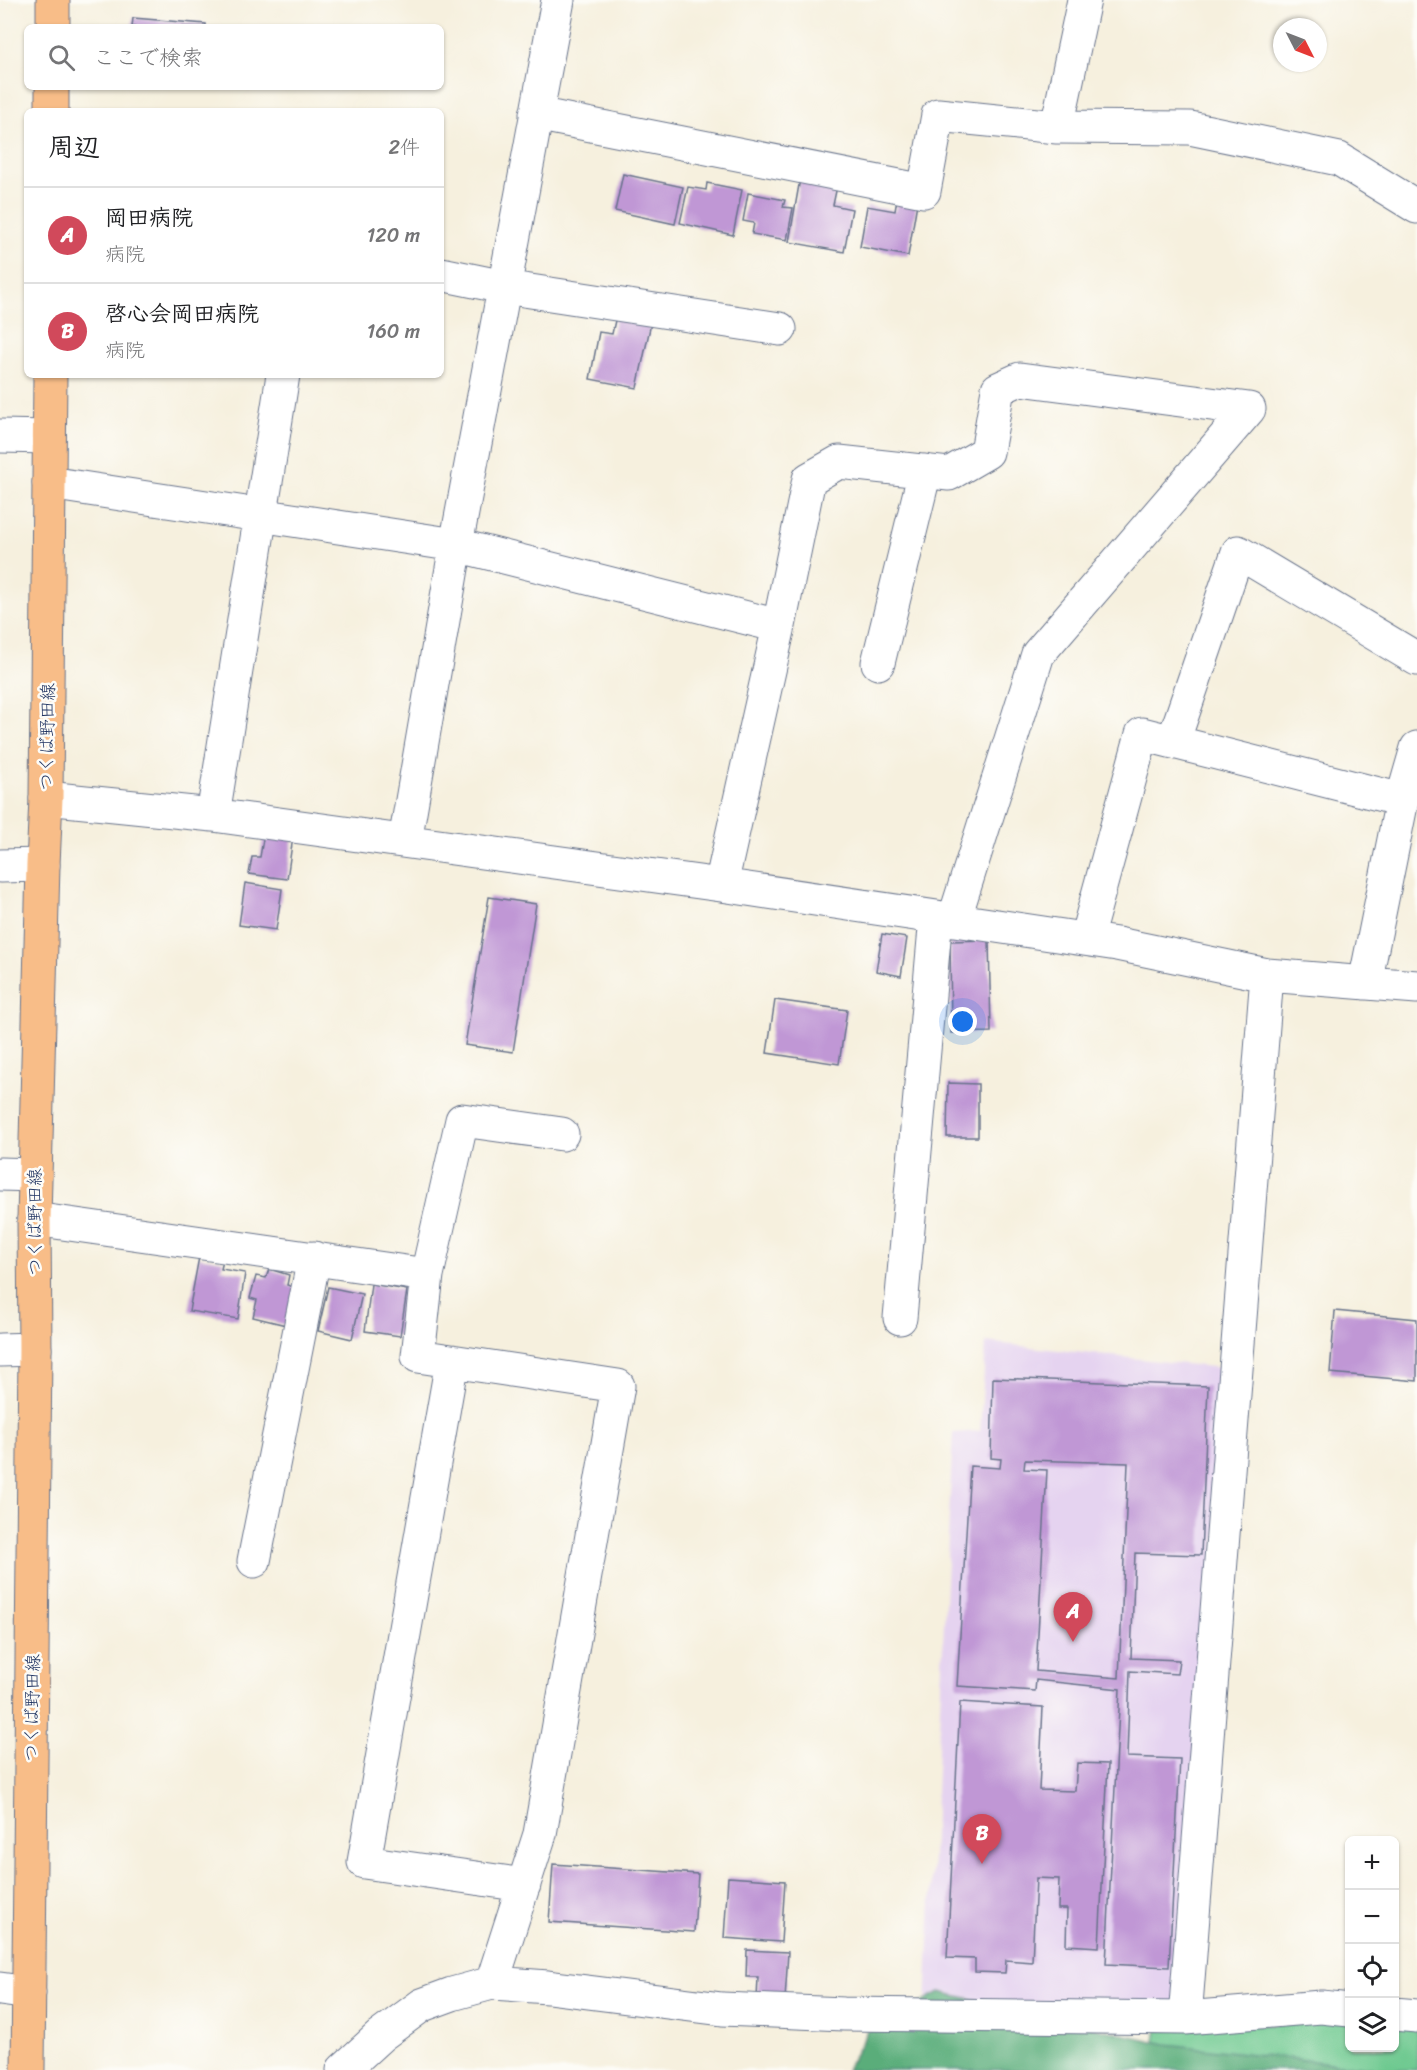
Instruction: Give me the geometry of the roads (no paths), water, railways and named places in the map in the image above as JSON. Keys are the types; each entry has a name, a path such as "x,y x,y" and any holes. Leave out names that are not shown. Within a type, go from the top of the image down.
{"main road":[{"path":"53,0 53,24"},
{"path":"52,90 52,108"},
{"name":"つくば野田線","path":"28,2070 14,1991 35,1349 34,1219 46,798 50,378"}],"street":[{"path":"405,841 456,545 558,0"},
{"path":"1058,127 1084,0"},
{"path":"536,114 924,192 938,115 1058,127 1190,128 1339,159 1417,207"},
{"path":"444,275 504,287 780,329"},
{"path":"213,815 283,378"},
{"path":"721,885 779,626 809,479 839,462 949,474 987,452 998,389 1020,379 1249,409 1038,654 945,918 900,1318"},
{"path":"0,436 49,437"},
{"path":"878,663 925,471"},
{"path":"49,483 456,545 779,626"},
{"path":"1173,742 1238,552 1417,658"},
{"path":"1086,939 1142,735 1402,800"},
{"path":"1365,983 1404,859 1402,800 1417,748"},
{"path":"46,798 213,815 721,885 1086,939 1267,975 1417,987"},
{"path":"0,866 43,865"},
{"path":"1185,2018 1267,975"},
{"path":"492,1983 540,1834 618,1386 418,1356 427,1275 462,1120 562,1134"},
{"path":"0,1174 35,1175"},
{"path":"34,1219 427,1275"},
{"path":"254,1561 314,1258"},
{"path":"0,1350 35,1349"},
{"path":"452,1361 364,1862 524,1885"},
{"path":"344,2070 380,2036 422,2005 492,1983 548,1987 722,2009 844,2014 1185,2018 1321,2007 1345,2009"},
{"path":"1399,2014 1417,2016"}],"place":[{"name":"岡田病院","path":"1073,1642"},
{"name":"啓心会岡田病院","path":"982,1864"}]}
